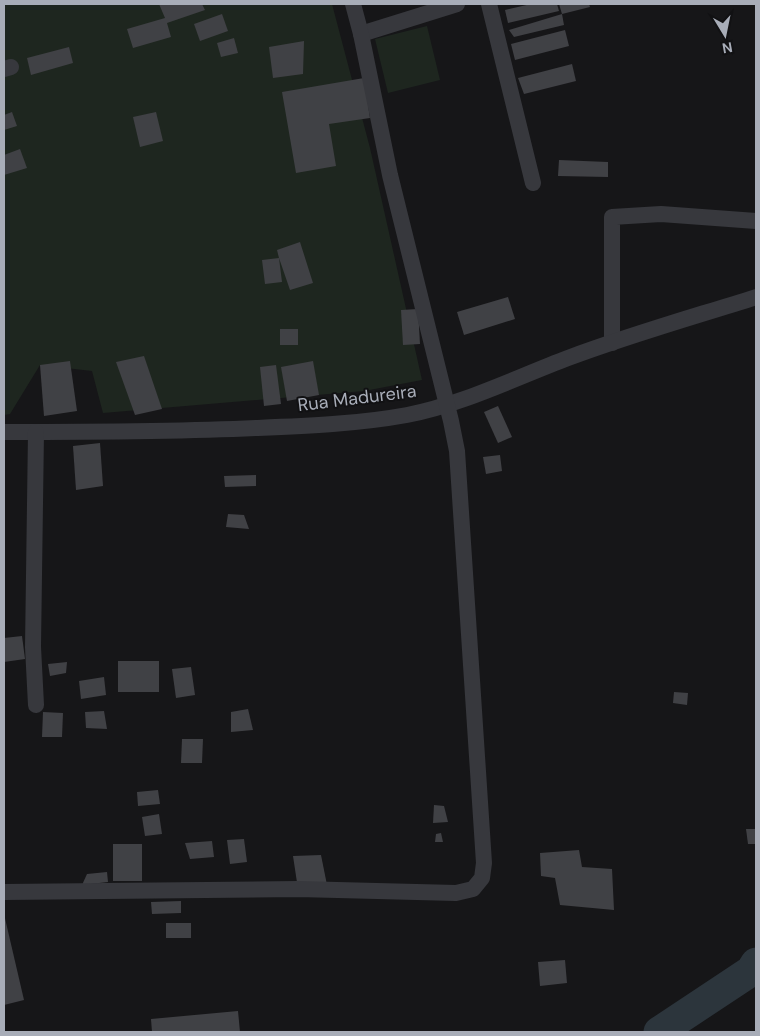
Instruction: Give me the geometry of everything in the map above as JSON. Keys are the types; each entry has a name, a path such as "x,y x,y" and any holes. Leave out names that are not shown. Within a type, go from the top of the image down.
{"street":[{"path":"4,892 278,889 456,893 473,889 482,878 484,863 456,451 447,404 390,175 353,4"},
{"path":"361,34 457,4"},
{"path":"489,4 533,183"},
{"path":"612,343 612,217 661,214 756,222"},
{"name":"Rua Madureira","path":"4,432 215,430 366,420 408,415 511,382 568,358 612,343 756,298"},
{"path":"36,432 33,638 36,705"}],"shaded area":[{"path":"4,4 332,4 370,148 422,380 364,391 103,413 92,371 40,365 10,414 4,415"},
{"path":"427,26 440,80 388,93 375,39"}],"building":[{"path":"159,4 202,4 205,10 167,23 171,37 133,48 127,29 165,18"},
{"path":"531,4 557,4 559,11 508,23 505,10"},
{"path":"559,4 589,4 590,7 562,14"},
{"path":"222,14 228,31 200,41 194,24"},
{"path":"562,14 564,25 514,37 509,30"},
{"path":"565,30 569,46 515,60 511,44"},
{"path":"234,38 238,53 221,57 217,43"},
{"path":"304,41 303,74 273,78 269,47"},
{"path":"69,47 73,63 31,75 27,58"},
{"path":"572,64 576,81 524,94 518,78"},
{"path":"364,78 370,118 329,124 336,166 296,173 282,92"},
{"path":"12,112 17,126 4,130 4,115"},
{"path":"156,112 163,141 140,147 133,117"},
{"path":"20,149 27,168 4,175 4,155"},
{"path":"559,160 608,162 608,177 558,176"},
{"path":"300,242 313,283 290,290 277,250"},
{"path":"279,258 282,282 265,284 262,260"},
{"path":"508,297 515,319 464,335 457,312"},
{"path":"418,309 420,344 403,345 401,310"},
{"path":"280,329 298,329 298,345 280,345"},
{"path":"144,356 162,409 135,415 116,362"},
{"path":"70,361 77,411 44,416 40,365"},
{"path":"313,361 319,395 287,401 281,367"},
{"path":"276,365 281,404 264,406 260,367"},
{"path":"498,406 512,437 498,443 484,412"},
{"path":"100,443 103,486 76,490 73,446"},
{"path":"500,455 502,471 486,474 483,457"},
{"path":"256,475 256,486 225,487 224,476"},
{"path":"228,514 244,515 249,529 226,527"},
{"path":"22,636 25,659 4,662 4,638"},
{"path":"118,661 159,661 159,692 118,692"},
{"path":"67,662 66,673 50,676 48,664"},
{"path":"191,667 195,695 176,698 172,669"},
{"path":"104,677 106,695 81,699 79,681"},
{"path":"674,692 688,693 687,705 673,703"},
{"path":"248,709 253,730 231,732 231,712"},
{"path":"104,711 107,729 86,728 85,712"},
{"path":"43,712 63,713 62,737 42,737"},
{"path":"182,739 203,739 202,763 181,763"},
{"path":"158,790 160,804 138,806 137,792"},
{"path":"434,805 444,806 448,822 433,823"},
{"path":"159,814 162,834 145,836 142,817"},
{"path":"746,829 756,829 756,844 748,844"},
{"path":"441,833 443,842 435,842 436,834"},
{"path":"244,839 247,862 230,864 227,840"},
{"path":"212,841 214,857 190,859 185,843"},
{"path":"113,844 142,844 142,881 113,881"},
{"path":"579,850 582,867 612,869 614,910 560,905 555,878 541,876 540,853"},
{"path":"321,855 328,890 298,889 293,856"},
{"path":"107,872 108,882 82,885 87,874"},
{"path":"181,901 181,913 152,914 151,902"},
{"path":"4,914 24,1000 4,1005"},
{"path":"166,923 191,923 191,938 166,938"},
{"path":"565,960 567,983 540,986 538,962"},
{"path":"238,1011 240,1032 152,1032 151,1019"}],"waterway":[{"path":"659,1032 751,971 756,963"}]}
